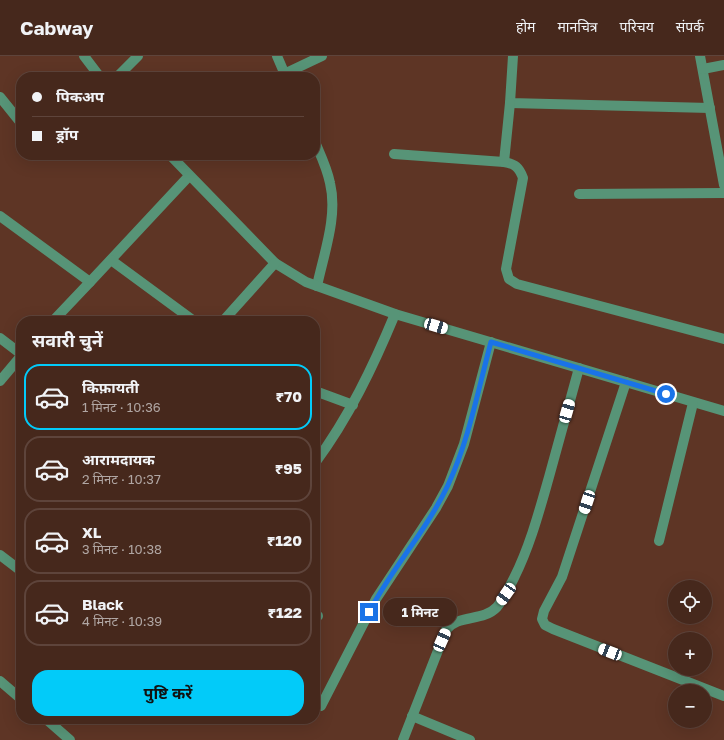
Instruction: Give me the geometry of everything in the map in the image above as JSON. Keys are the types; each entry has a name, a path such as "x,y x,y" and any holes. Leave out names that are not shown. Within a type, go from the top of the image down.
{"street":[{"path":"84,56 95,72"},
{"path":"122,72 138,56"},
{"path":"277,56 283,72"},
{"path":"292,72 322,56"},
{"path":"504,162 513,56"},
{"path":"700,56 724,184"},
{"path":"703,69 724,65"},
{"path":"0,97 16,118"},
{"path":"510,103 710,108"},
{"path":"317,286 331,222 332,196 326,166 320,153"},
{"path":"394,154 504,162 513,164 520,169 523,178 506,269 509,279 517,284 724,339"},
{"path":"175,160 275,263 295,277 396,314 724,411"},
{"path":"59,316 190,176"},
{"path":"579,194 724,193"},
{"path":"0,216 90,282"},
{"path":"111,260 187,316"},
{"path":"228,316 275,263"},
{"path":"320,456 353,406 396,314"},
{"path":"0,338 16,351"},
{"path":"321,706 376,599 436,508 448,486 464,444 491,342"},
{"path":"0,381 16,361"},
{"path":"403,740 446,630 450,624 487,615 497,607 506,594 523,560 540,511 579,368"},
{"path":"626,382 562,577 544,611 542,619 545,625 553,629 724,696"},
{"path":"320,393 353,406"},
{"path":"659,541 693,403"},
{"path":"0,555 16,568"},
{"path":"0,682 16,695"},
{"path":"412,716 470,740"},
{"path":"52,724 70,740"}],"route":[{"path":"369,612 389,578 436,508 448,486 464,444 491,342 666,394"}]}
